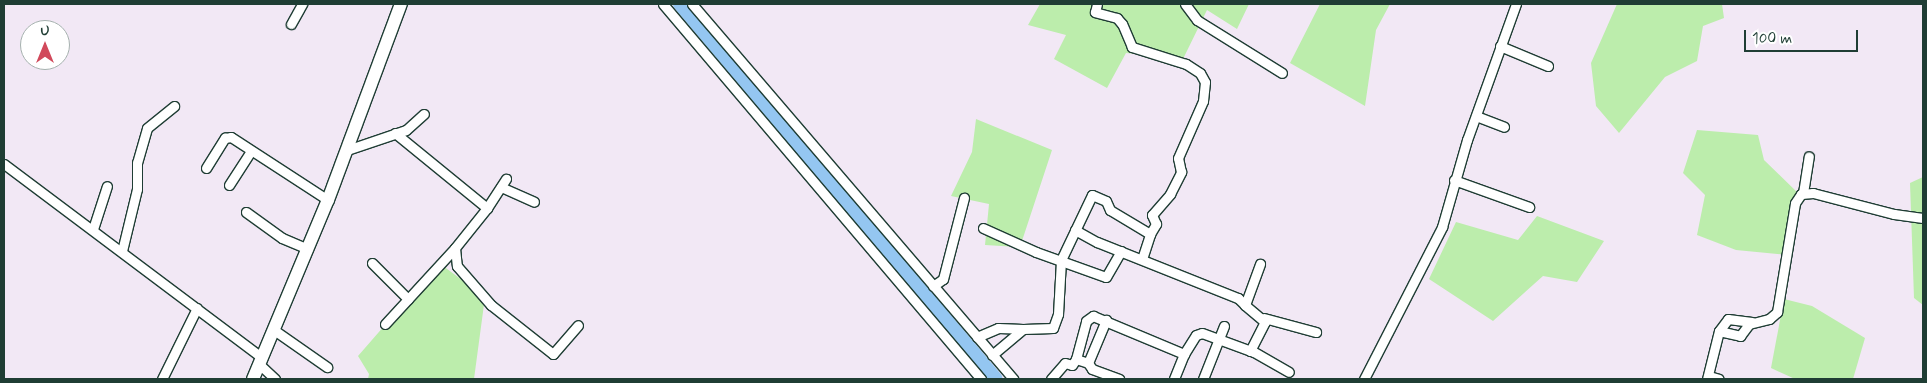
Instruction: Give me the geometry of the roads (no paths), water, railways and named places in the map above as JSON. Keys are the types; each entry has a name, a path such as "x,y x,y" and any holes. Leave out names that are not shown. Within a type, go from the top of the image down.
{"main road":[{"path":"253,379 328,200 400,4"}],"street":[{"path":"291,24 302,4"},
{"path":"663,4 981,379"},
{"path":"692,4 1013,379"},
{"path":"1097,4 1095,12 1118,18 1130,45 1186,64 1200,73 1205,82 1203,100 1178,158 1181,172 1170,194 1152,216 1156,224 1150,234 1142,259"},
{"path":"1185,4 1197,20 1282,73"},
{"path":"1364,379 1442,226 1454,180 1516,4"},
{"path":"1500,46 1548,66"},
{"path":"122,251 137,189 137,163 147,128 158,115 174,106"},
{"path":"347,150 416,124 424,114"},
{"path":"1476,116 1504,127"},
{"path":"395,133 488,208"},
{"path":"206,168 227,137 251,150 328,200"},
{"path":"229,185 251,150"},
{"path":"1719,379 1708,377 1719,331 1728,319 1752,322 1769,319 1777,312 1795,203 1803,194 1810,156"},
{"path":"4,164 197,308 261,361 275,379"},
{"path":"1454,180 1529,207"},
{"path":"385,324 455,248 488,208 504,183 534,202"},
{"path":"93,229 107,186"},
{"path":"1803,194 1813,193 1894,214 1923,218"},
{"path":"977,337 998,328 1053,328 1058,314 1061,260 1094,195 1110,203 1110,210 1150,234"},
{"path":"933,286 943,279 964,198"},
{"path":"246,212 282,238 308,249"},
{"path":"983,228 1106,277 1121,251"},
{"path":"1075,230 1121,251 1238,298 1264,318 1316,332"},
{"path":"455,248 457,266 491,305 553,354 578,324"},
{"path":"372,263 408,298"},
{"path":"1245,305 1260,264"},
{"path":"162,379 197,308"},
{"path":"1051,379 1061,365 1072,365 1076,359 1088,316 1106,320 1184,354"},
{"path":"1250,351 1265,323 1264,318"},
{"path":"1088,363 1106,320"},
{"path":"1719,331 1740,336 1752,322"},
{"path":"1202,379 1224,326"},
{"path":"992,355 1023,329"},
{"path":"274,330 328,367"},
{"path":"1174,379 1184,354 1198,332 1219,338 1250,351 1289,372"},
{"path":"1076,359 1088,363 1092,369 1119,379"}],"waterway":[{"path":"680,4 996,379"}]}
